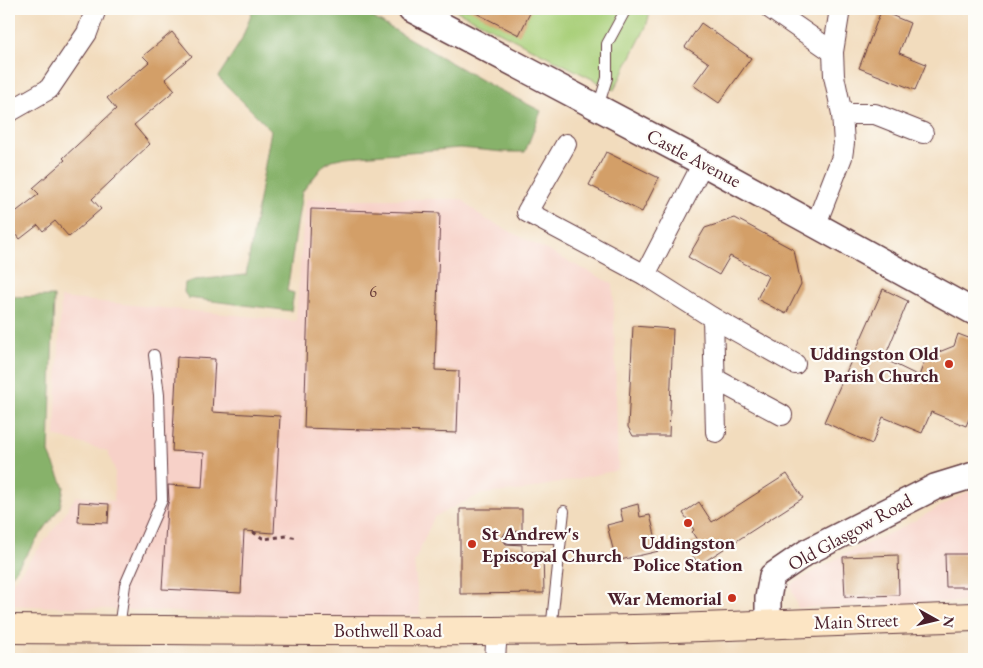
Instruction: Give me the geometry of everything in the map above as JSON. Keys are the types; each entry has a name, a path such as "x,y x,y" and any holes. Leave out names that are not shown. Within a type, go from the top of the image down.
{"main road":[{"name":"Main Street","path":"768,624 974,618"},
{"name":"Bothwell Road","path":"9,628 118,630 551,630 768,624"}],"street":[{"path":"9,112 49,89 86,34 96,9"},
{"name":"Castle Avenue","path":"411,9 703,163 974,312"},
{"path":"771,9 832,52"},
{"path":"816,224 842,157 844,143 842,114 834,76 832,52 840,9"},
{"path":"842,114 874,114 923,133"},
{"path":"566,144 527,212 645,275 713,318 795,364"},
{"path":"645,275 703,163"},
{"path":"713,318 716,432"},
{"path":"715,379 782,415"},
{"name":"Old Glasgow Road","path":"768,624 768,598 772,576 807,552 935,487 974,475"},
{"path":"495,659 497,630"}],"lane":[{"path":"598,107 607,78 607,44 626,9"},
{"path":"118,630 125,585 162,500 159,395 154,355"},
{"path":"551,630 564,511"},
{"path":"509,538 560,538"}],"path":[{"path":"253,532 264,539 287,536 298,538"}],"shaded area":[{"path":"305,199 462,199 482,217 613,284 618,470 524,490 481,494 434,517 414,563 420,615 354,619 9,605 9,587 60,521 76,496 114,501 115,470 107,451 55,436 61,298 296,321"},
{"path":"974,490 974,601 798,608 790,585 845,554 901,528"}],"green space":[{"path":"253,9 358,9 488,84 541,111 525,152 460,148 346,157 331,160 324,165 302,192 287,291 294,293 291,311 188,298 184,292 185,283 195,280 246,275 271,130 218,77 241,41"},
{"path":"453,9 651,9 646,27 614,90"},
{"path":"54,296 49,453 64,487 60,507 9,579 9,297"}],"building":[{"path":"468,9 532,9 519,35"},
{"path":"881,11 910,23 899,53 926,64 915,90 859,68"},
{"path":"701,23 751,58 719,103 693,85 709,63 685,47"},
{"path":"172,32 192,56 165,79 175,90 134,125 150,144 92,199 101,209 69,237 55,221 43,231 38,225 20,239 9,225 9,217 39,194 33,188 65,160 63,158 116,109 107,98 149,62 143,56"},
{"path":"606,152 659,178 642,212 589,185"},
{"path":"311,209 440,213 435,370 459,371 457,433 304,428"},
{"path":"735,218 794,250 801,284 786,314 757,299 768,276 730,256 719,275 688,257 705,228"},
{"name":"Uddingston Old Parish Church","path":"883,289 908,301 884,359 919,376 925,360 954,346 958,334 974,340 974,407 966,426 931,412 922,433 883,417 872,444 824,422"},
{"path":"633,326 673,329 669,436 633,436 628,427"},
{"path":"177,357 215,359 212,412 280,416 274,533 244,531 241,593 162,589 169,500 168,485 202,487 204,453 172,451"},
{"path":"787,474 803,498 699,565 686,546 697,540 692,532 694,530 683,513 699,502 712,522"},
{"path":"79,502 109,504 108,523 78,522"},
{"path":"638,504 640,517 650,515 659,551 616,561 607,525 623,521 620,509"},
{"name":"St Andrew's Episcopal Church","path":"460,509 522,509 522,531 506,532 502,538 506,544 522,545 522,552 543,552 544,593 460,594"},
{"path":"945,554 974,554 974,587 946,587"},
{"path":"898,555 899,595 845,597 843,557"}],"place":[{"name":"Uddingston Old Parish Church","path":"949,364"},
{"name":"Uddingston Police Station","path":"688,523"},
{"name":"St Andrew's Episcopal Church","path":"472,544"},
{"name":"War Memorial","path":"732,598"}]}
